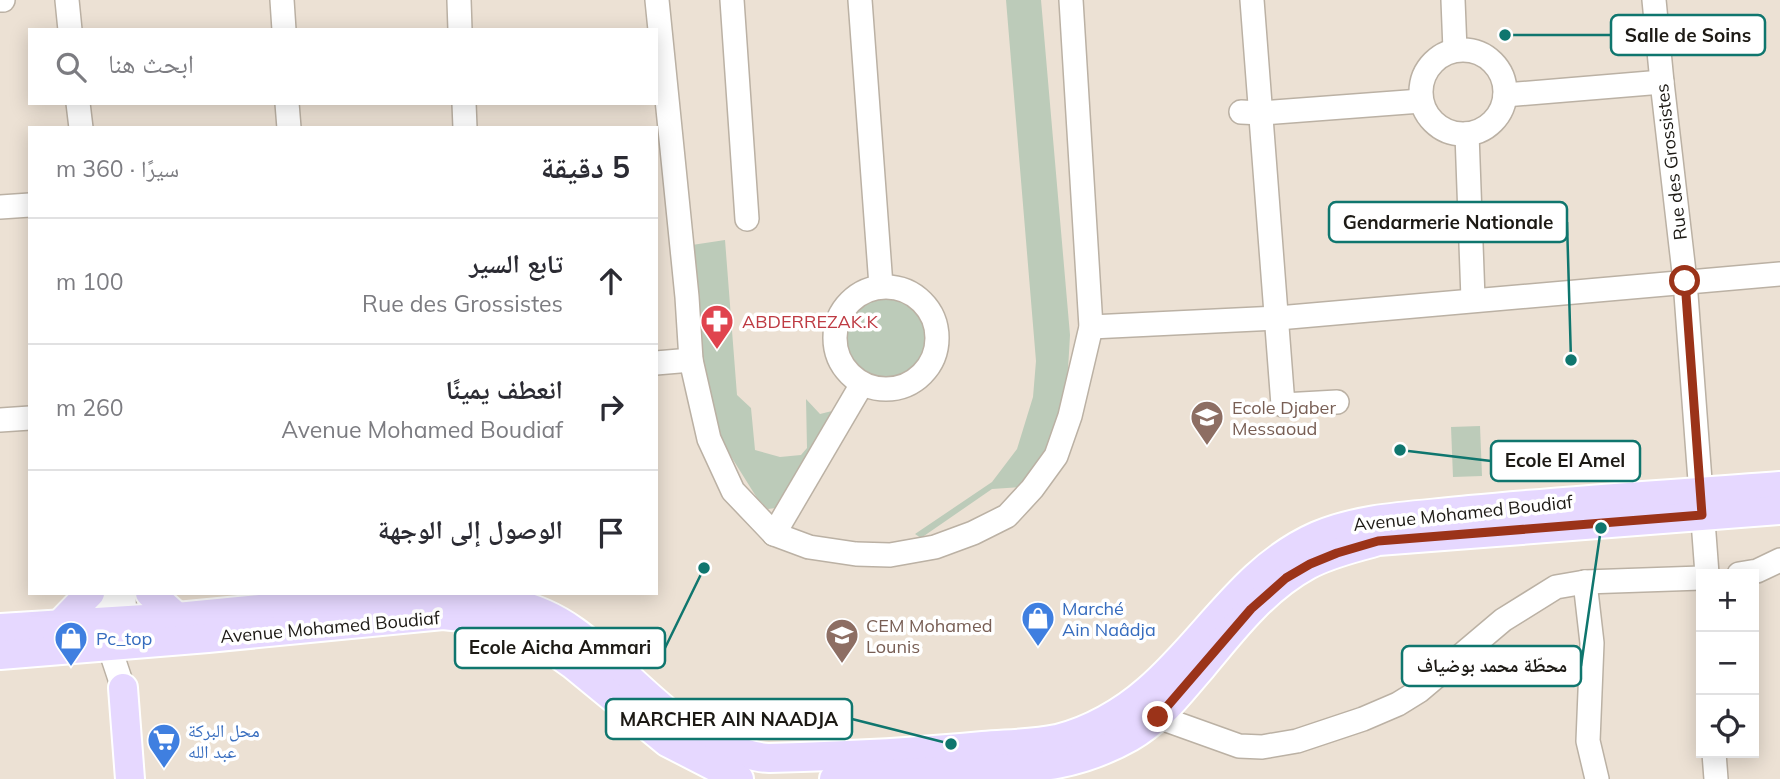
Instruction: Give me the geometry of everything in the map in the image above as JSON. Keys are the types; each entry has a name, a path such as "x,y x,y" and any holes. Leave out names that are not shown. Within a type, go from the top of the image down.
{"main road":[{"name":"Avenue Mohamed Boudiaf","path":"834,779 946,771 1029,769 1092,755 1132,736 1158,717 1251,609 1286,578 1337,553 1378,541 1701,504 1780,486"},
{"name":"Avenue Mohamed Boudiaf","path":"472,595 535,609 573,630 673,717 704,738 730,750 762,758 940,750 1057,739 1094,726 1126,707 1150,688 1262,570 1286,552 1348,525 1525,505 1701,504 1780,510"},
{"path":"61,622 88,595"},
{"path":"152,595 177,617"},
{"name":"Avenue Mohamed Boudiaf","path":"0,655 118,625 405,595"},
{"name":"Avenue Mohamed Boudiaf","path":"0,628 61,622 118,625 443,615 481,619 516,630 544,644 592,679 667,743 738,779"},
{"path":"123,688 130,779"}],"street":[{"path":"67,0 70,28"},
{"path":"282,0 284,28"},
{"path":"458,0 460,28"},
{"path":"656,0 686,283 691,360 709,439 733,491 774,534 809,547 856,554 890,555 935,547 973,533 1007,516 1032,489 1056,456 1070,416 1091,327 1071,0"},
{"path":"732,0 747,219"},
{"path":"860,0 881,286"},
{"path":"1252,0 1252,113 1278,318 1283,405 1337,402"},
{"path":"1453,0 1455,50"},
{"name":"Rue des Grossistes","path":"1654,0 1685,281 1707,569"},
{"path":"1455,50 1471,50 1485,55 1497,66 1504,79 1505,95 1497,117 1489,126 1467,134 1443,130 1425,112 1421,100 1421,84 1427,68 1439,56 1455,50"},
{"path":"1505,95 1661,82"},
{"path":"1252,113 1421,100"},
{"path":"78,105 80,126"},
{"path":"287,105 289,126"},
{"path":"464,105 465,126"},
{"path":"1467,134 1473,299"},
{"path":"0,206 28,205"},
{"path":"1091,327 1278,318 1780,274"},
{"path":"881,286 907,291 924,303 936,324 938,339 934,356 927,370 913,382 901,387 884,389 862,384 840,361 835,340 836,324 844,308 866,290 881,286"},
{"path":"658,363 691,360"},
{"path":"774,534 862,384"},
{"path":"0,420 28,418"},
{"path":"1759,570 1779,561"},
{"path":"1158,717 1239,747 1262,747 1297,741 1398,704 1419,691 1503,620 1556,587 1585,582 1696,578"},
{"path":"1585,582 1592,643 1588,741 1597,779"},
{"path":"106,595 118,625 123,688"},
{"path":"1714,758 1716,779"}],"green space":[{"path":"1006,0 1041,0 1070,335 1065,398 1052,444 1021,487 992,489 921,538 915,534 992,482 1017,449 1033,397 1036,361"},
{"path":"725,240 737,395 751,408 755,450 780,457 801,455 807,448 806,399 820,414 832,411 776,508 768,509 757,498 722,442 710,405 699,348 692,245"},
{"path":"887,298 902,301 915,310 924,323 927,338 924,353 915,366 902,375 887,378 872,375 859,366 850,353 847,338 850,323 859,310 872,301"},
{"path":"1480,426 1482,476 1453,477 1451,427"}],"place":[{"name":"Salle de Soins","path":"1505,35"},
{"name":"ABDERREZAK.K","path":"717,351"},
{"name":"Gendarmerie Nationale","path":"1571,360"},
{"name":"Ecole Djaber Messaoud","path":"1207,447"},
{"name":"Ecole El Amel","path":"1400,450"},
{"name":"محطّة محمد بوضياف","path":"1601,528"},
{"name":"Ecole Aicha Ammari","path":"704,568"},
{"name":"Marché Ain Naâdja","path":"1038,648"},
{"name":"CEM Mohamed Lounis","path":"842,665"},
{"name":"Pc_top","path":"71,668"},
{"name":"MARCHER AIN NAADJA","path":"951,744"},
{"name":"محل البركة عبد الله","path":"164,770"}],"route":[{"path":"1158,717 1251,609 1286,578 1337,553 1378,541 1702,515 1685,281"}]}
